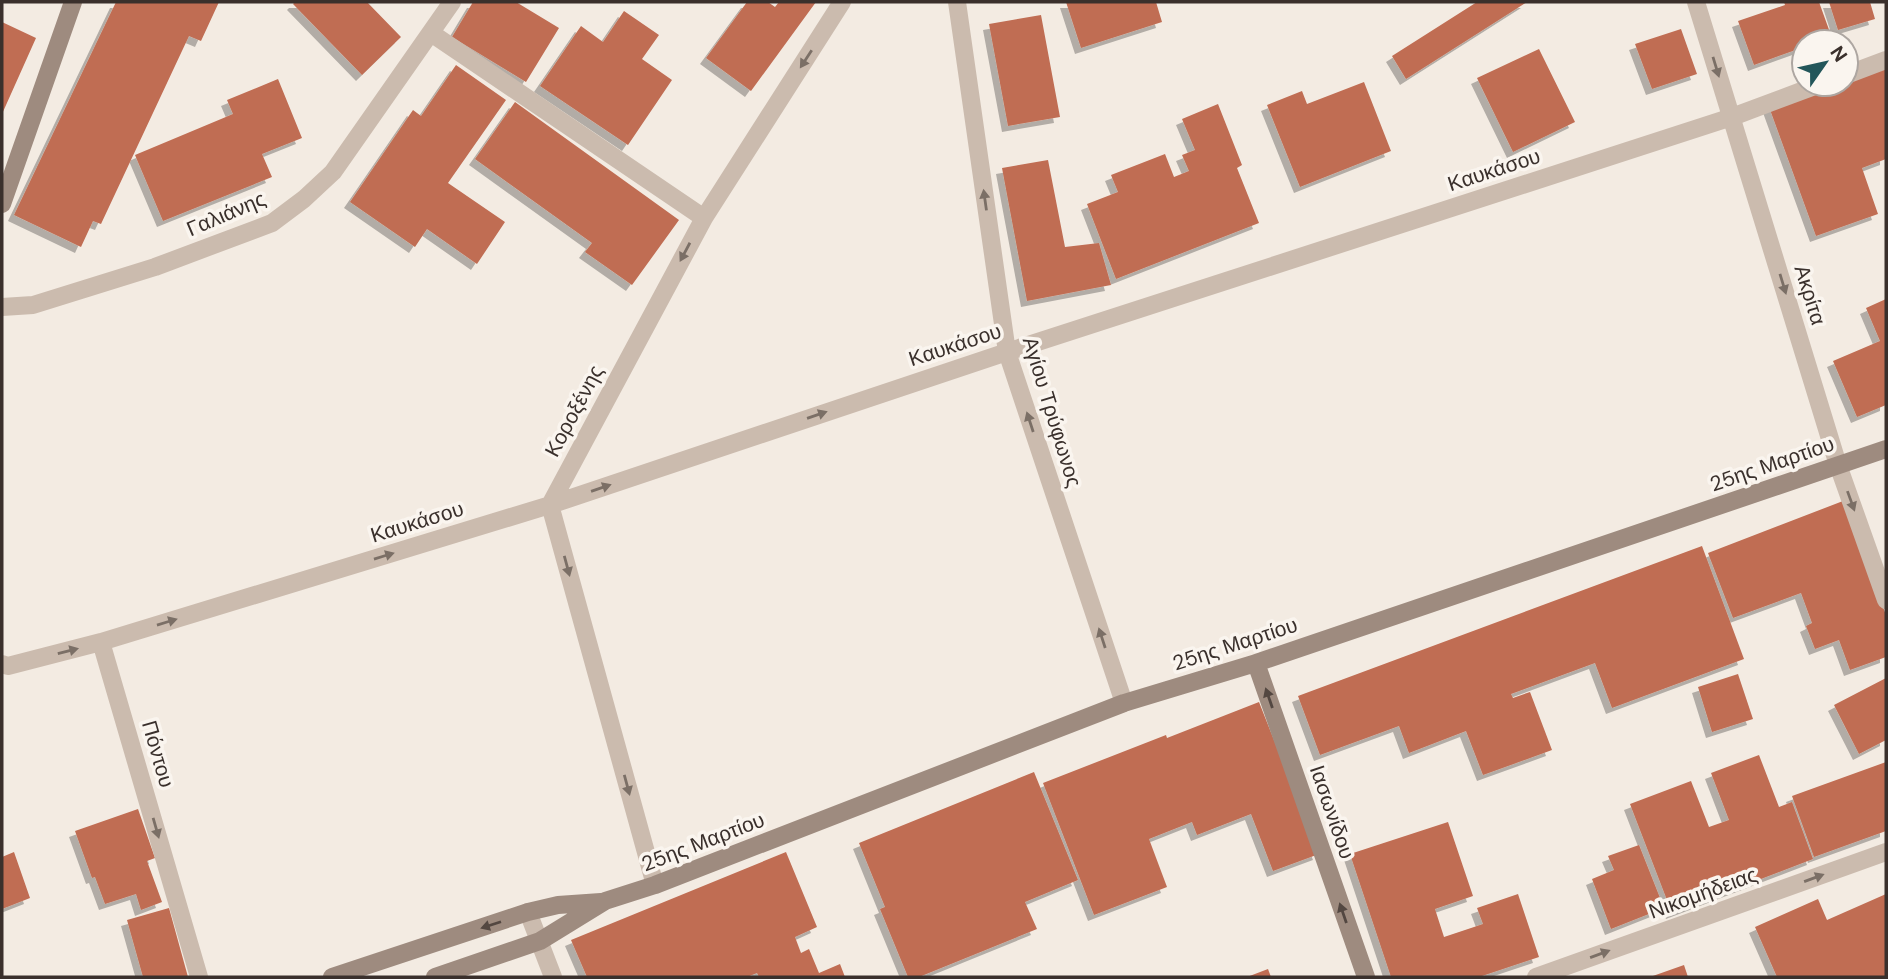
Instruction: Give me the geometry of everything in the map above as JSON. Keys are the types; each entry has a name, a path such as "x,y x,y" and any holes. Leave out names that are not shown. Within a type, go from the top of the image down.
{"main road":[{"path":"2,204 73,2"},
{"name":"25ης Μαρτίου","path":"332,977 528,912 558,905 605,901 655,885 1124,703 1256,663 1886,449"},
{"name":"Ιασωνίδου","path":"1256,663 1366,977"},
{"name":"25ης Μαρτίου","path":"435,977 540,941 605,901"}],"street":[{"name":"Γαλιάνης","path":"2,307 45,302 155,267 272,223 304,199 333,172 452,2"},
{"name":"Κοροξένης","path":"550,505 704,218 842,2"},
{"name":"Αγίου Τρύφωνος","path":"957,2 1007,352 1124,703"},
{"name":"Ακρίτα","path":"1696,2 1838,465 1886,600"},
{"path":"430,33 704,218"},
{"path":"1860,70 1886,60"},
{"name":"Καυκάσου","path":"101,642 550,505 1007,352 1732,117 1790,95"},
{"path":"550,505 655,885"},
{"path":"2,664 8,666 101,642"},
{"name":"Πόντου","path":"101,642 200,977"},
{"name":"Νικομήδειας","path":"1536,977 1886,852"},
{"path":"528,912 553,977"}],"building":[{"path":"116,2 219,2 201,41 189,36 101,224 93,221 81,247 14,215"},
{"path":"367,2 401,37 362,75 293,4"},
{"path":"473,2 516,2 559,28 526,82 452,37"},
{"path":"747,2 768,2 775,7 779,2 816,2 751,91 706,58"},
{"path":"1066,2 1156,2 1162,22 1081,48"},
{"path":"1477,2 1527,2 1406,79 1392,56"},
{"path":"1784,2 1819,2 1828,28 1790,28 1790,52 1754,65 1738,21 1785,5"},
{"path":"1829,2 1870,2 1875,19 1837,28"},
{"path":"624,11 659,35 642,59 672,80 628,145 540,86 581,26 603,42"},
{"path":"1041,15 1060,117 1008,126 989,24"},
{"path":"2,22 36,38 2,114"},
{"path":"1681,29 1697,74 1652,89 1635,44"},
{"path":"1539,49 1575,122 1513,152 1477,78"},
{"path":"1886,61 1886,159 1862,168 1878,214 1816,236 1768,104 1790,96 1860,98 1860,71"},
{"path":"456,65 506,100 448,183 505,222 477,264 427,229 415,247 350,202 413,110 421,116"},
{"path":"278,79 302,138 262,154 272,177 163,221 135,155 233,114 227,100"},
{"path":"1364,82 1391,151 1300,187 1267,105 1302,91 1307,104"},
{"path":"515,102 679,220 632,285 585,252 592,243 475,159"},
{"path":"1218,104 1242,165 1237,168 1259,223 1116,279 1087,204 1118,192 1111,175 1165,154 1174,177 1189,171 1182,155 1195,150 1182,119"},
{"path":"1048,160 1065,247 1099,243 1111,285 1027,301 1002,168"},
{"path":"1886,299 1886,405 1857,417 1833,361 1880,341 1866,308"},
{"path":"1843,501 1886,615 1886,657 1850,670 1839,640 1815,649 1806,626 1812,623 1801,593 1733,618 1708,553"},
{"path":"1702,546 1744,659 1612,708 1595,663 1511,694 1513,698 1530,692 1552,750 1483,775 1466,731 1409,753 1399,726 1320,755 1298,696"},
{"path":"1738,674 1753,719 1712,732 1698,687"},
{"path":"1886,678 1886,740 1859,754 1834,705"},
{"path":"1259,702 1319,854 1273,871 1251,814 1197,835 1192,822 1149,839 1167,887 1094,915 1043,783"},
{"path":"1759,755 1779,807 1792,802 1813,859 1672,913 1630,804 1691,781 1709,827 1729,820 1711,773"},
{"path":"1886,762 1886,831 1814,857 1792,796"},
{"path":"1034,772 1078,880 1025,902 1037,929 919,977 908,977 880,909 885,907 859,843"},
{"path":"138,809 155,858 147,861 162,902 141,910 136,894 105,904 95,877 92,878 75,831"},
{"path":"1448,822 1473,896 1435,909 1444,937 1483,924 1477,908 1518,894 1539,957 1479,977 1391,977 1350,854"},
{"path":"1639,845 1664,908 1611,929 1592,879 1614,870 1608,856"},
{"path":"14,852 30,898 2,909 2,857"},
{"path":"786,852 817,927 795,937 801,953 809,949 819,973 840,964 845,977 759,977 757,973 747,977 587,977 571,940"},
{"path":"1886,894 1886,977 1777,977 1755,927 1818,899 1827,920"},
{"path":"169,908 188,977 143,977 127,920"},
{"path":"1684,965 1688,977 1650,977"},
{"path":"1268,969 1271,977 1247,977"}]}
